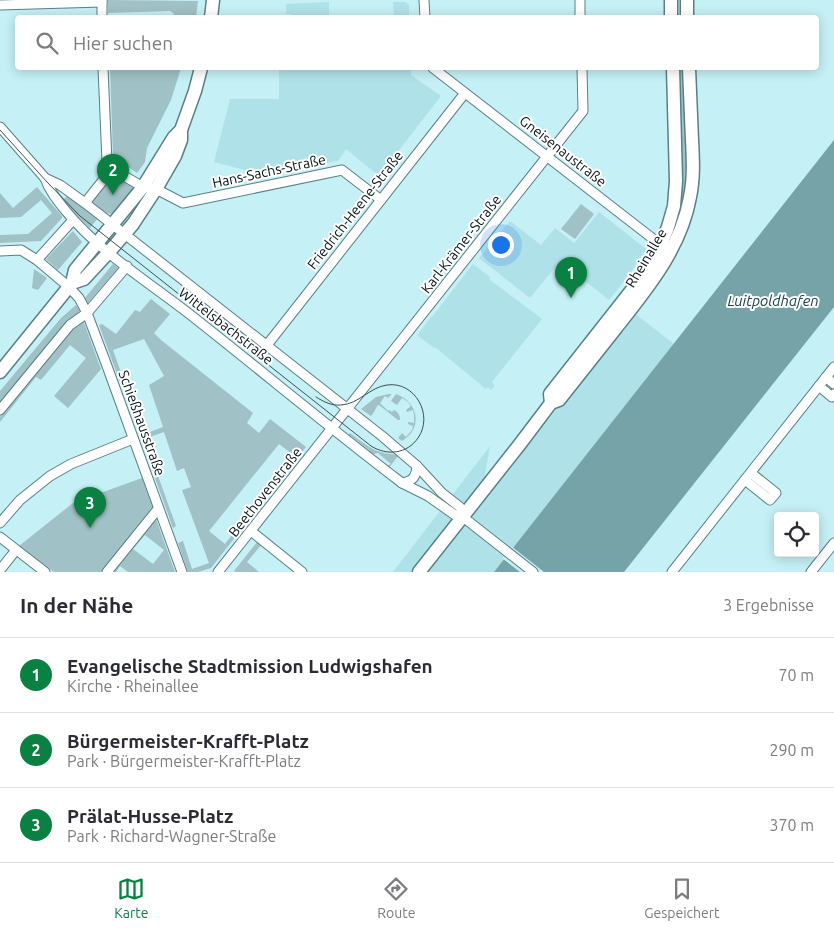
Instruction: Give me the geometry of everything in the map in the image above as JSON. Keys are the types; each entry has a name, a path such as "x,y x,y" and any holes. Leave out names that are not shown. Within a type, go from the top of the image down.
{"street":[{"path":"211,15 213,0"},
{"path":"424,0 425,15"},
{"path":"580,0 580,15"},
{"path":"670,0 671,15"},
{"path":"687,0 687,15"},
{"path":"0,5 102,1 102,15"},
{"path":"103,70 107,162 112,169 143,187"},
{"path":"71,285 84,279 133,224 159,191 181,140 181,130 200,70"},
{"name":"Gneisenaustraße","path":"435,70 661,245"},
{"name":"Karl-Krämer-Straße","path":"332,428 583,111 582,70"},
{"name":"Rheinallee","path":"419,572 550,403 559,400 623,310 661,245 670,221 676,189 673,70"},
{"name":"Rheinallee","path":"623,310 653,280 666,259 682,226 689,203 693,177 689,70"},
{"name":"Friedrich-Heene-Straße","path":"267,345 465,93"},
{"name":"Wittelsbachstraße","path":"0,127 46,178 85,203 348,409 417,466 442,493 460,507 463,517"},
{"path":"0,372 71,285 76,270 143,187 174,136 181,130"},
{"path":"85,203 112,169"},
{"name":"Hans-Sachs-Straße","path":"143,187 159,191 184,203 342,170 381,200"},
{"name":"Wittelsbachstraße","path":"46,178 53,195 73,220 126,266 402,483 428,496 455,515 463,517"},
{"path":"37,260 73,220"},
{"name":"Schießhausstraße","path":"0,251 21,250 71,285 80,298 182,572"},
{"path":"0,410 70,325 87,313 126,266"},
{"path":"672,572 834,367"},
{"path":"826,377 834,384"},
{"path":"819,386 832,397 834,394"},
{"name":"Beethovenstraße","path":"218,572 332,428"},
{"path":"0,523 20,500 50,476 71,464 133,439"},
{"path":"402,483 410,482 414,478 417,466"},
{"path":"107,572 158,509"},
{"path":"463,517 533,572"},
{"path":"251,531 302,572"},
{"path":"0,537 44,572"},
{"path":"811,572 834,543"},
{"path":"0,570 16,550"}],"shaded area":[{"path":"108,0 198,1 196,15 174,15 170,11 108,13"},
{"path":"329,2 329,15 286,14 286,4"},
{"path":"393,2 405,2 409,5 409,15 394,15"},
{"path":"110,70 180,70 171,100 147,148 145,162 137,173 113,156"},
{"path":"279,70 411,70 411,75 441,96 379,176 346,149 338,161 260,174 214,162 230,99 279,99"},
{"path":"677,70 686,70 690,170 678,228 636,291 673,226"},
{"path":"114,179 125,181 133,188 132,192 115,213 108,214 92,202 106,182"},
{"path":"37,187 62,218 41,241 0,243 0,235 28,234 52,213 41,200 21,217 0,218 0,193 13,208"},
{"path":"68,195 98,218 90,228 62,201"},
{"path":"581,204 594,214 575,239 561,229"},
{"path":"599,212 646,249 629,275 609,300 560,261 530,298 479,258 510,221 541,245 555,228 574,243"},
{"path":"73,231 82,242 58,270 46,259"},
{"path":"113,264 118,268 88,303 84,299"},
{"path":"473,264 490,277 489,279 542,319 492,382 495,386 491,390 488,387 486,389 435,347 417,335"},
{"path":"34,269 47,278 38,290 32,288"},
{"path":"151,299 170,314 154,333 253,413 247,423 259,433 270,419 306,447 297,458 279,444 209,531 225,544 248,514 251,517 211,568 198,572 188,572 178,543 183,541 192,569 209,563 182,490 191,487 184,468 177,471 164,432 144,439 142,435 163,427 149,385 164,376 144,339 113,350 124,381 120,382 99,325 102,324 116,334 135,310 140,312"},
{"path":"76,305 80,311 64,327 0,403 0,391 61,318"},
{"path":"633,312 674,344 494,572 393,572 490,446 479,508"},
{"path":"83,320 101,369 68,408 54,396 86,358 70,345 41,380 36,377 0,422 0,417 75,325"},
{"path":"392,394 388,398 385,396 380,403 388,411 392,412 394,410 397,412 400,420 379,405 371,416 361,409 376,397"},
{"path":"396,394 410,403 416,416 413,430 409,436 402,441 398,438 402,433 406,437 412,430 413,426 408,424 408,422 414,423 414,415 413,410 407,412 406,410 411,406 402,398 397,405 391,401"},
{"path":"350,433 373,449 385,453 400,454 404,458 402,459 398,456 388,469 384,467 391,464 378,453 369,455 367,453 369,450 351,436 348,439 347,437"},
{"path":"158,476 176,526 173,528 155,478"},
{"path":"142,478 154,509 103,572 54,572 19,546 73,503"},
{"path":"156,519 175,572 128,572 120,566 116,572 113,572","holes":["145,535 164,550 153,564 133,549"]},
{"path":"258,541 262,544 247,562 259,572 234,571"}],"water":[{"name":"Luitpoldhafen","path":"834,140 834,307 624,572 494,572"}],"pier":[{"path":"511,546 544,572 520,572 502,558"}],"tram line":[{"path":"0,130 80,216 371,446 390,452 403,450 418,438 422,429 424,419 419,401 406,388 397,385 381,386 353,402 341,405 334,405 316,397"}],"place":[{"name":"Bürgermeister-Krafft-Platz","path":"113,195"},
{"name":"Evangelische Stadtmission Ludwigshafen","path":"571,298"},
{"name":"Prälat-Husse-Platz","path":"90,528"}]}
